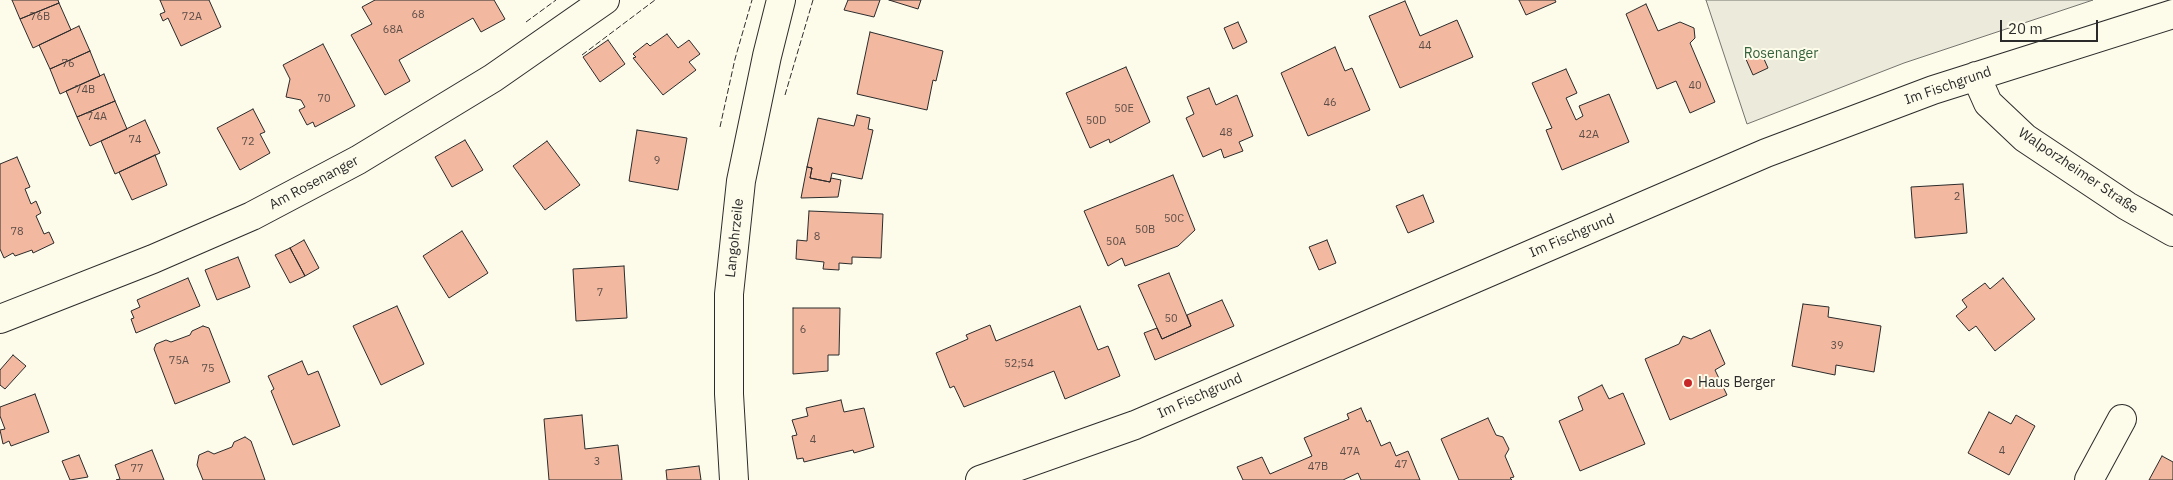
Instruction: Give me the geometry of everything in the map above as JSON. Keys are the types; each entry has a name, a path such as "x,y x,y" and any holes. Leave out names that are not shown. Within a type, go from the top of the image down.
{"street":[{"name":"Am Rosenanger","path":"0,320 153,259 260,212 358,160 493,78 604,0"},
{"name":"Langohrzeile","path":"734,480 729,394 730,285 741,181 767,56 781,0"},
{"name":"Im Fischgrund","path":"980,480 1135,425 1766,152 1933,90 2173,14"},
{"name":"Walporzheimer Straße","path":"1976,76 1988,103 2025,138 2127,206 2173,232"},
{"path":"2089,480 2122,419"}],"green space":[{"name":"Rosenanger","path":"1706,0 2093,0 1904,63 1747,124"}],"building":[{"path":"12,0 58,0 59,3 20,19"},
{"path":"160,0 209,0 221,27 181,46 168,18 163,21 160,14 165,12"},
{"path":"375,0 494,0 505,19 481,32 473,18 399,60 410,81 385,95 351,35 372,24 362,7"},
{"path":"848,0 880,0 874,17 844,10"},
{"path":"889,0 921,0 918,9"},
{"path":"1519,0 1555,0 1556,2 1526,15"},
{"path":"1405,1 1420,36 1457,20 1473,57 1400,88 1369,16"},
{"path":"59,3 71,30 33,48 20,19"},
{"path":"1646,4 1658,31 1680,22 1694,28 1695,38 1690,43 1715,102 1690,113 1676,81 1657,89 1626,14"},
{"path":"1238,22 1247,42 1233,49 1224,28"},
{"path":"79,26 90,51 50,69 39,45"},
{"path":"870,32 943,51 936,81 933,80 927,110 857,94"},
{"path":"667,34 678,48 689,40 700,54 689,62 696,70 663,95 633,58 636,57 633,54 647,43 650,46"},
{"path":"608,40 625,64 600,82 583,57"},
{"path":"323,44 355,106 315,127 313,122 307,125 299,110 305,107 301,100 286,97 290,79 283,65"},
{"path":"1335,47 1345,71 1352,68 1370,110 1308,136 1281,73"},
{"path":"1760,50 1768,68 1753,75 1745,57"},
{"path":"90,51 100,76 60,94 50,69"},
{"path":"1126,67 1150,122 1110,143 1109,139 1090,148 1066,93"},
{"path":"1566,69 1577,93 1566,98 1576,120 1583,116 1579,106 1609,94 1629,142 1562,170 1546,130 1552,128 1532,83"},
{"path":"104,74 115,101 77,117 66,91"},
{"path":"1209,88 1216,105 1237,95 1253,136 1239,142 1243,151 1224,158 1221,149 1203,157 1186,118 1194,114 1187,97"},
{"path":"115,101 127,129 90,146 77,117"},
{"path":"253,109 265,132 260,134 270,153 240,170 217,128"},
{"path":"857,115 870,118 868,129 873,130 862,179 832,173 830,182 810,178 812,168 807,167 818,118 854,126"},
{"path":"145,120 160,153 115,174 101,141"},
{"path":"637,130 687,138 678,190 629,181"},
{"path":"465,140 483,170 452,187 435,157"},
{"path":"547,141 580,185 545,210 513,166"},
{"path":"155,155 167,185 132,200 119,172"},
{"path":"17,157 30,187 25,189 31,204 36,201 41,213 36,216 44,234 49,232 54,243 33,253 32,250 15,256 13,253 4,258 0,249 0,164"},
{"path":"807,167 812,168 810,178 830,182 831,178 841,180 838,197 801,198"},
{"path":"1173,175 1195,230 1178,246 1125,266 1122,258 1108,266 1084,211"},
{"path":"1963,184 1967,233 1915,238 1911,187"},
{"path":"1423,195 1434,222 1408,233 1396,206"},
{"path":"809,211 883,214 881,258 852,257 852,264 839,263 839,270 823,269 824,262 796,259 797,240 807,241"},
{"path":"462,231 488,273 449,298 423,256"},
{"path":"304,240 319,268 305,276 290,248"},
{"path":"1327,240 1336,263 1319,270 1309,247"},
{"path":"290,248 305,276 290,283 275,255"},
{"path":"238,257 250,287 217,300 205,270"},
{"path":"624,266 627,318 576,321 573,269"},
{"path":"1169,273 1191,326 1162,339 1138,285"},
{"path":"188,278 200,306 136,333 131,319 134,318 131,311 140,307 137,300"},
{"path":"2003,278 2035,319 1995,351 1976,326 1969,331 1956,316 1967,307 1962,300 1985,283 1990,289"},
{"path":"1222,300 1234,326 1155,360 1144,333 1157,328 1162,339 1191,326 1187,315"},
{"path":"1803,304 1829,307 1828,317 1881,326 1874,372 1836,365 1835,375 1792,366"},
{"path":"397,306 424,364 381,385 353,326"},
{"path":"1080,306 1098,350 1108,346 1120,376 1065,399 1054,371 964,407 954,386 950,388 936,353 968,339 966,335 990,325 996,341"},
{"path":"793,308 840,308 839,355 828,355 828,371 793,374"},
{"path":"203,326 209,328 230,382 175,404 154,349 156,344 166,340 171,342 190,335 192,331"},
{"name":"Haus Berger","path":"1710,330 1725,364 1715,370 1727,395 1670,420 1645,359 1679,344 1683,336 1691,339"},
{"path":"13,355 26,366 5,389 0,385 0,370"},
{"path":"302,361 308,375 318,371 340,426 293,445 271,391 274,389 268,376"},
{"path":"1602,385 1609,399 1623,393 1645,444 1580,471 1559,421 1583,410 1578,397"},
{"path":"35,394 49,432 11,446 9,441 3,444 0,430 5,429 0,416 0,407"},
{"path":"841,400 844,412 864,408 874,447 854,453 853,450 804,462 803,458 797,459 792,436 797,435 792,420 808,416 806,408"},
{"path":"1361,408 1367,422 1370,420 1381,446 1390,442 1396,456 1408,451 1420,480 1361,480 1358,473 1343,480 1243,480 1237,467 1262,457 1270,474 1312,456 1304,438 1349,419 1347,414"},
{"path":"1989,412 2011,424 2016,415 2035,426 2009,475 1968,453"},
{"path":"582,415 585,449 618,445 622,480 549,480 544,419"},
{"path":"1488,418 1496,435 1503,437 1509,449 1505,456 1514,477 1510,478 1512,480 1459,480 1441,439"},
{"path":"245,437 251,441 265,480 203,480 197,465 199,455 208,451 214,454 232,447 234,442"},
{"path":"152,450 164,480 116,480 120,479 115,465"},
{"path":"79,455 88,477 70,480 62,461"},
{"path":"2162,456 2173,462 2173,480 2149,480"},
{"path":"699,466 701,480 667,480 666,470"}],"fence":[{"path":"526,22 556,0"},
{"path":"582,55 655,0"},
{"path":"720,127 735,59 752,0"},
{"path":"785,95 813,0"}],"place":[{"name":"Haus Berger","path":"1688,383"}]}
